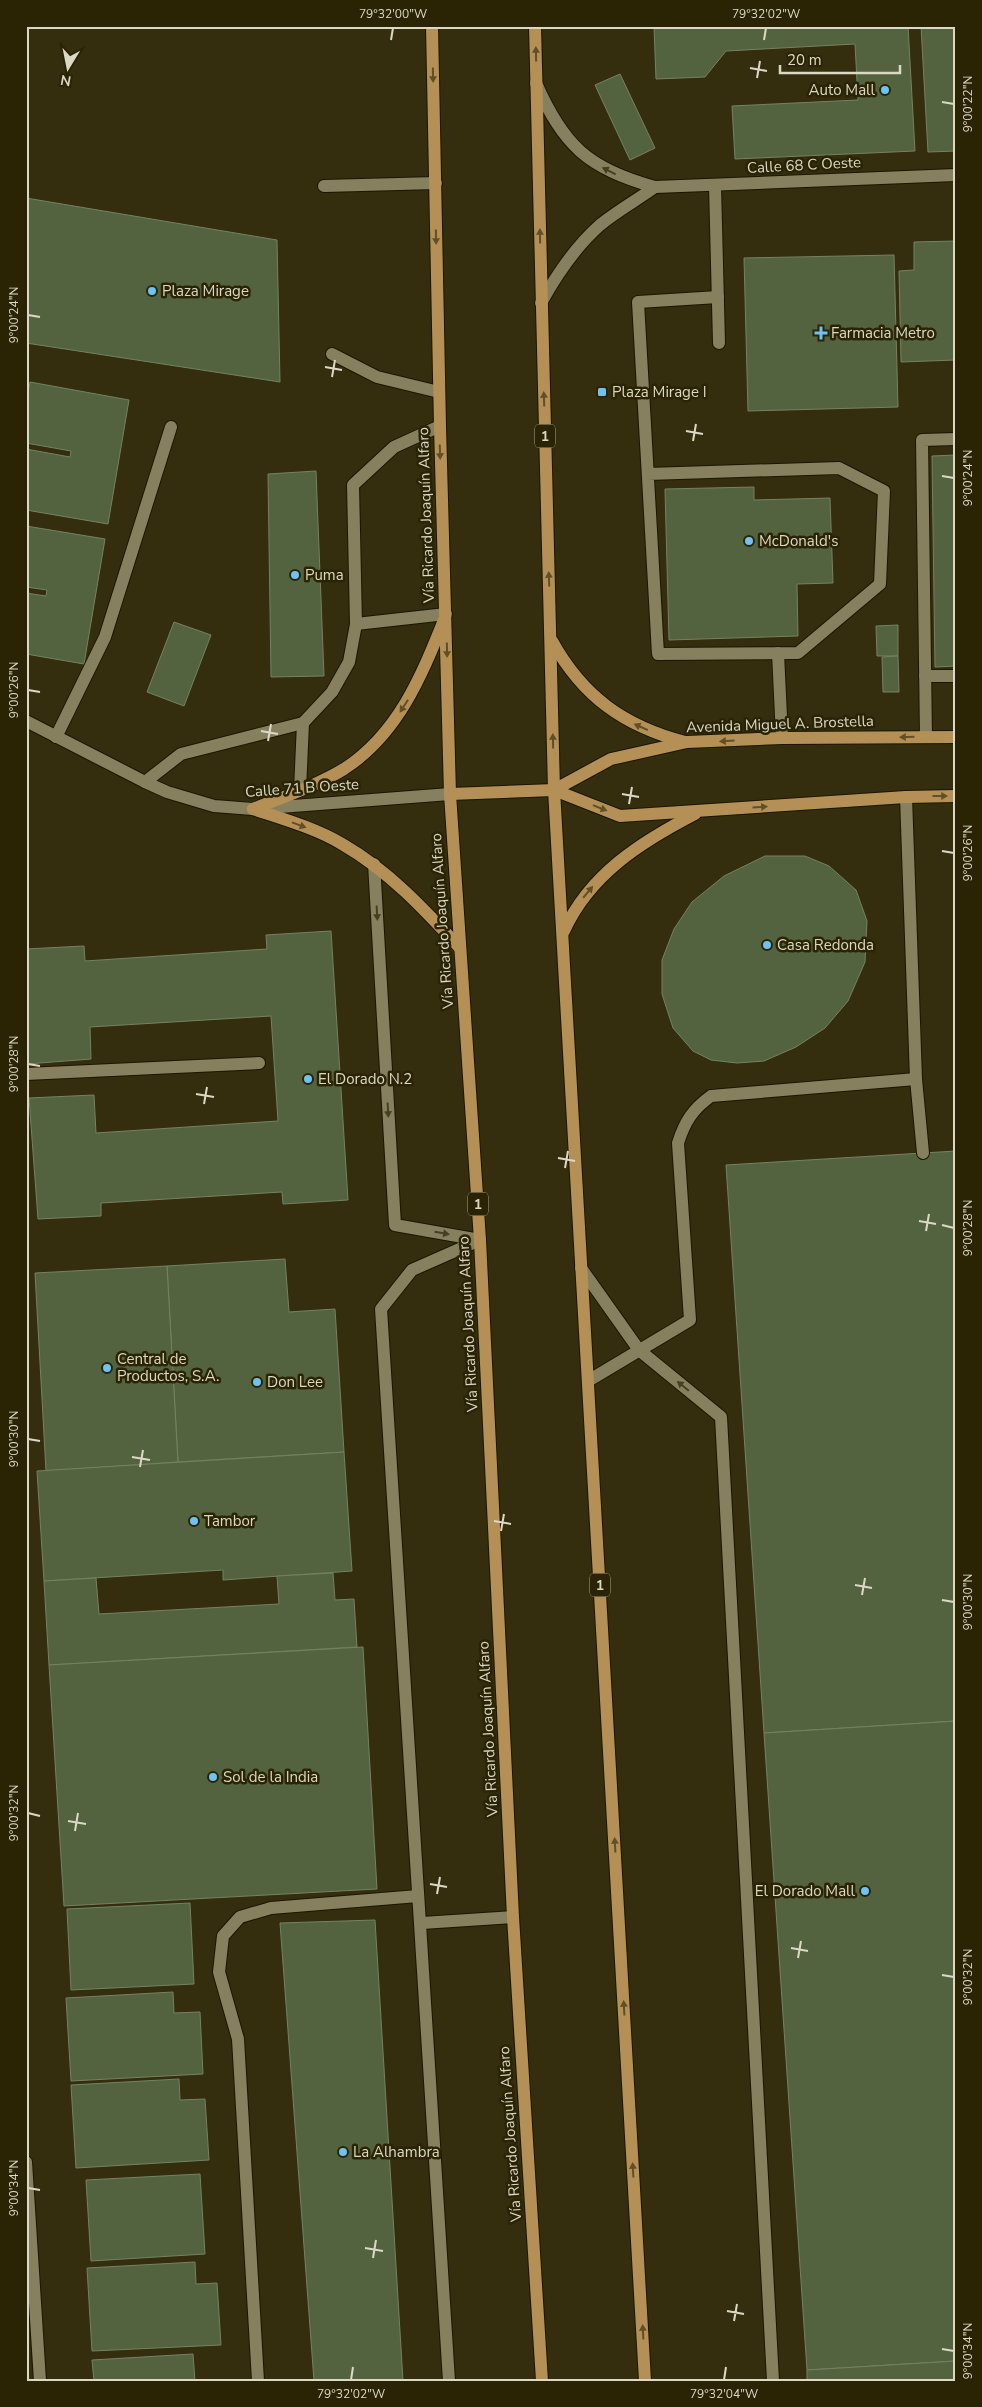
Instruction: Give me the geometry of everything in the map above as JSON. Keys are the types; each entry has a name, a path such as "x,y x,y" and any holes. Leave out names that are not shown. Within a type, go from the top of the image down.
{"main road":[{"name":"Vía Ricardo Joaquín Alfaro","path":"432,26 439,392 450,794 480,1240 513,1917 542,2381"},
{"name":"1","path":"535,26 554,790 646,2381"},
{"path":"253,810 343,769 374,745 386,732 418,682 446,614"},
{"path":"551,639 581,683 607,707 637,726 662,736 688,742"},
{"name":"Avenida Miguel A. Brostella","path":"554,790 611,758 688,742 782,738 956,736"},
{"name":"Avenida Miguel A. Brostella","path":"450,794 554,790 620,816 906,796 956,796"},
{"path":"253,810 321,834 341,843 374,864 418,903 460,948"},
{"path":"563,934 581,900 617,863 649,838 700,811"}],"street":[{"name":"Calle 68 C Oeste","path":"536,83 550,115 571,143 598,166 625,179 655,187 956,175"},
{"path":"324,186 436,183"},
{"path":"715,186 719,343"},
{"path":"541,303 558,274 583,242 600,225 655,187"},
{"path":"648,474 839,468 884,491 880,584 798,653 658,654 638,302 718,297"},
{"path":"332,354 377,378 439,392"},
{"path":"145,782 181,754 303,723 332,692 349,662 356,624 353,485 394,447 440,426"},
{"path":"56,737 105,637 171,427"},
{"path":"926,736 922,440 956,439"},
{"path":"356,624 446,614"},
{"path":"778,653 782,738"},
{"path":"925,676 956,676"},
{"name":"Calle 71 B Oeste","path":"26,721 167,792 214,806 253,810 450,794"},
{"path":"300,790 303,723"},
{"path":"906,796 916,1079 923,1153"},
{"path":"374,864 395,1225 480,1240"},
{"path":"26,1074 259,1063"},
{"path":"588,1381 690,1320 678,1143 684,1124 695,1108 711,1096 916,1079"},
{"path":"449,2381 422,1923 418,1896 381,1309 412,1270 480,1240"},
{"path":"581,1268 639,1350 721,1417 773,2381"},
{"path":"258,2381 238,2039 219,1972 223,1936 240,1917 271,1908 418,1896"},
{"path":"422,1923 513,1917"},
{"path":"26,2162 40,2381"}],"building":[{"name":"Auto Mall","path":"654,26 908,26 915,151 735,159 732,106 858,100 855,44 726,51 705,77 656,79"},
{"path":"921,26 956,26 956,151 928,152"},
{"path":"620,74 655,148 630,160 595,85"},
{"name":"Plaza Mirage","path":"26,198 277,240 280,382 26,343"},
{"path":"956,241 956,360 901,362 899,271 914,270 914,242"},
{"name":"Farmacia Metro","path":"894,255 898,407 748,411 744,258"},
{"path":"30,382 129,400 108,524 26,510 26,449 70,457 71,451 26,443 26,402"},
{"path":"956,455 956,666 935,667 932,456"},
{"name":"Puma","path":"316,471 324,676 271,677 268,474"},
{"name":"McDonald's","path":"754,487 754,500 830,498 833,583 797,584 798,636 669,640 665,489"},
{"path":"26,526 105,539 84,664 26,654 26,593 46,596 47,590 26,587"},
{"path":"174,622 211,635 184,706 147,692"},
{"path":"898,625 898,656 877,656 876,626"},
{"path":"898,656 899,692 883,692 882,657"},
{"name":"Casa Redonda","path":"765,856 805,856 829,866 856,890 867,921 865,962 848,1001 825,1028 796,1047 764,1061 737,1063 711,1060 693,1051 673,1028 662,994 662,960 674,929 692,902 724,876"},
{"name":"El Dorado N.2","path":"331,931 348,1200 283,1204 282,1192 101,1203 101,1216 38,1219 29,1098 94,1095 96,1133 278,1121 271,1016 90,1027 91,1059 27,1064 26,949 84,946 85,961 267,949 266,935"},
{"path":"956,1151 956,1721 764,1733 726,1165"},
{"name":"Don Lee","path":"285,1259 289,1312 335,1309 344,1452 178,1462 167,1266"},
{"name":"Central de Productos, S.A.","path":"167,1266 178,1462 46,1471 35,1273"},
{"name":"Tambor","path":"344,1452 352,1571 223,1580 223,1570 44,1581 37,1471"},
{"path":"333,1573 335,1600 354,1599 357,1647 49,1665 44,1581 96,1578 99,1614 279,1604 277,1576"},
{"name":"Sol de la India","path":"363,1647 377,1889 64,1906 49,1665"},
{"name":"El Dorado Mall","path":"956,1721 956,2361 807,2370 764,1733"},
{"path":"190,1903 194,1984 71,1990 67,1909"},
{"name":"La Alhambra","path":"375,1920 403,2381 314,2381 280,1923"},
{"path":"173,1992 174,2013 200,2012 203,2074 71,2081 66,1998"},
{"path":"179,2079 180,2100 205,2099 209,2160 76,2168 71,2085"},
{"path":"200,2174 205,2254 91,2261 86,2180"},
{"path":"195,2262 196,2284 217,2283 221,2345 92,2351 87,2268"},
{"path":"193,2354 195,2381 94,2381 92,2360"},
{"path":"956,2361 956,2381 807,2381 807,2370"}],"place":[{"name":"Auto Mall","path":"885,90"},
{"name":"Plaza Mirage","path":"152,291"},
{"name":"Farmacia Metro","path":"821,333"},
{"name":"Plaza Mirage I","path":"602,392"},
{"name":"McDonald's","path":"749,541"},
{"name":"Puma","path":"295,575"},
{"name":"Casa Redonda","path":"767,945"},
{"name":"El Dorado N.2","path":"308,1079"},
{"name":"Central de Productos, S.A.","path":"107,1368"},
{"name":"Don Lee","path":"257,1382"},
{"name":"Tambor","path":"194,1521"},
{"name":"Sol de la India","path":"213,1777"},
{"name":"El Dorado Mall","path":"865,1891"},
{"name":"La Alhambra","path":"343,2152"}]}
